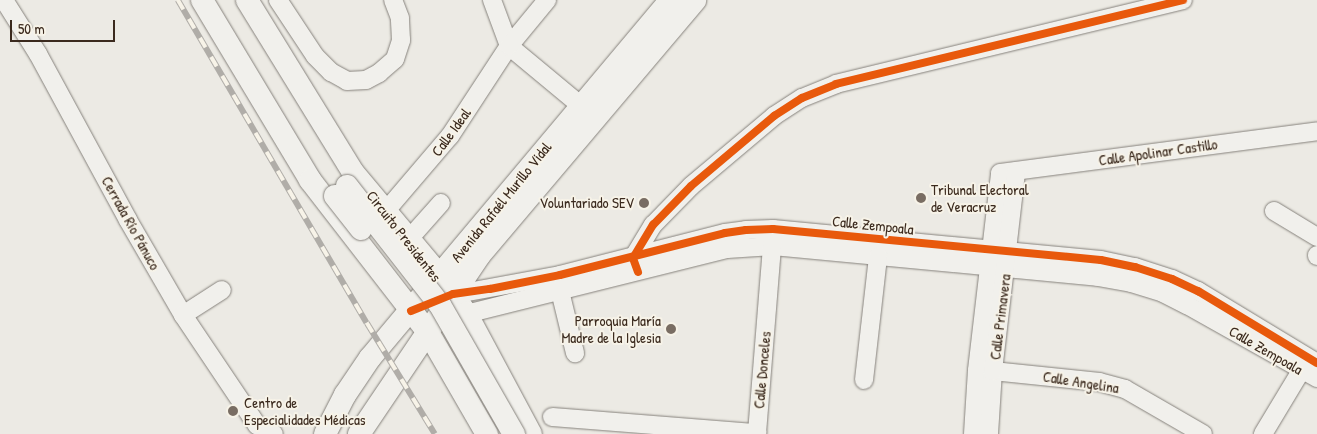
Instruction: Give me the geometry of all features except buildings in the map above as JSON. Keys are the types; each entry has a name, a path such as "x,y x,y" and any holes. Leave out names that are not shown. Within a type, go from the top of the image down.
{"main road":[{"path":"202,0 310,180 428,332 489,431"},
{"name":"Circuito Presidentes","path":"211,0 341,191 430,316 489,431"},
{"name":"Circuito Presidentes","path":"233,0 341,191 440,305 514,434"},
{"path":"247,0 352,171 440,276 466,313 531,434"},
{"name":"Avenida Rafaél Murillo Vidal","path":"359,434 479,256 506,211 580,105 670,0"},
{"name":"Avenida Rafaél Murillo Vidal","path":"325,434 345,396 370,358 440,276 506,211 695,0"},
{"path":"382,271 396,268 407,259 412,243"},
{"path":"489,431 485,411 490,406 503,401 516,405"}],"street":[{"name":"Cerrada Río Pánuco","path":"4,0 38,54 183,315 257,425 274,434"},
{"path":"278,0 315,56 331,72 347,81 366,80 380,73 395,59 401,40 400,18 393,0"},
{"path":"492,0 510,46 580,105"},
{"name":"Calle Ideal","path":"385,212 450,136 510,46 547,0"},
{"path":"635,265 653,225 690,186 774,116 802,98 836,84 1183,0"},
{"name":"Calle Apolinar Castillo","path":"1008,172 1317,131"},
{"name":"Calle Primavera","path":"973,434 985,370 1008,172"},
{"path":"412,243 441,203"},
{"path":"1274,211 1317,237"},
{"name":"Calle Zempoala","path":"773,238 878,257 999,260"},
{"name":"Calle Zempoala","path":"411,311 453,294 727,250 773,238 999,260 1131,283 1162,292 1311,368"},
{"name":"Calle Donceles","path":"556,423 757,433 773,238"},
{"path":"864,380 878,257"},
{"name":"Calle Zempoala","path":"428,332 452,318 466,313 560,291 635,265"},
{"path":"183,315 222,290"},
{"path":"560,291 575,353"},
{"path":"1263,434 1311,368"},
{"name":"Calle Primavera","path":"985,370 989,434"},
{"name":"Calle Angelina","path":"985,370 1099,382 1126,389 1203,434"}],"railway":[{"path":"178,0 367,323 435,434"}],"cycle path":[{"path":"638,272 633,258 653,225 691,186 774,116 802,98 836,84 1183,0"},
{"path":"411,311 453,294 490,289 560,275 725,233 773,229 1101,260 1135,267 1172,279 1198,291 1317,363"}],"place":[{"name":"Tribunal Electoral de Veracruz","path":"921,198"},
{"name":"Voluntariado SEV","path":"644,203"},
{"name":"Parroquia María Madre de la Iglesia","path":"671,329"},
{"name":"Centro de Especialidades Médicas","path":"233,411"}]}
